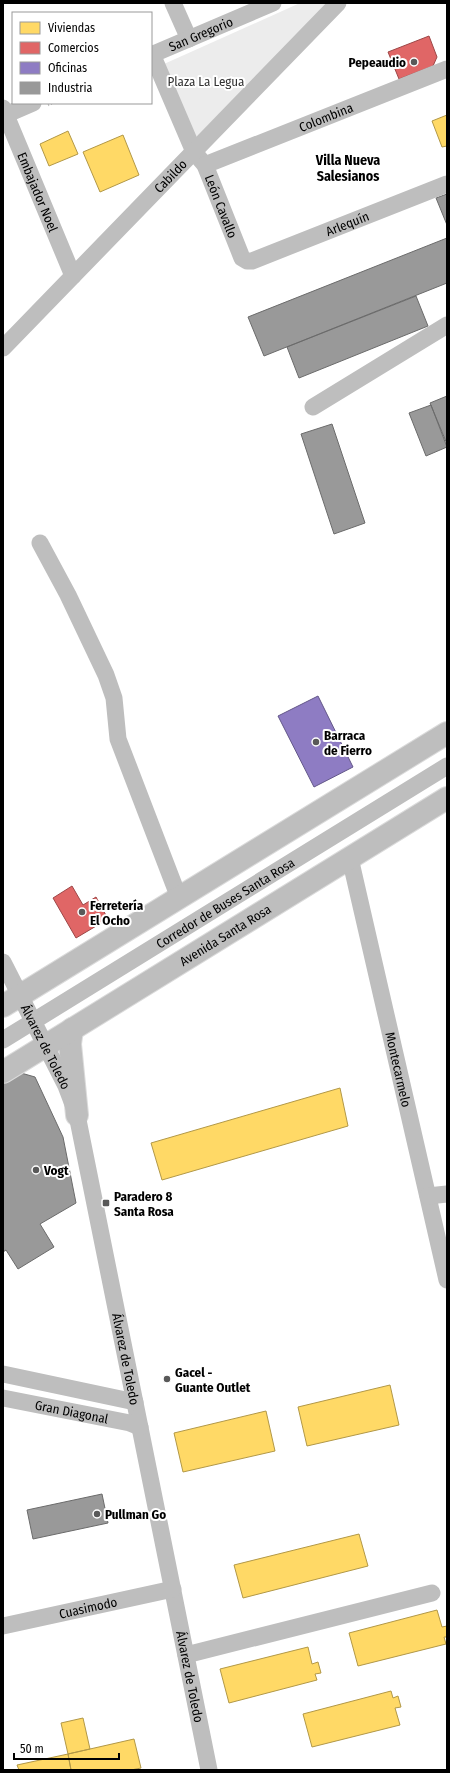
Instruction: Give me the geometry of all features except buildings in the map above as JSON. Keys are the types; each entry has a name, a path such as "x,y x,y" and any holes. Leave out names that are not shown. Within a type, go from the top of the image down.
{"main road":[{"path":"12,1001 447,733"},
{"name":"Avenida Santa Rosa","path":"3,1072 447,798"},
{"path":"72,1029 70,1044 77,1115"}],"street":[{"path":"173,3 188,39"},
{"name":"San Gregorio","path":"152,54 273,3"},
{"name":"Cabildo","path":"3,348 338,3"},
{"name":"León Cavallo","path":"152,54 194,152 205,165 242,258 247,261"},
{"name":"Colombina","path":"205,165 447,69"},
{"path":"4,113 30,104"},
{"name":"Embajador Noel","path":"4,113 73,276"},
{"name":"Arlequín","path":"247,261 252,261 447,184"},
{"path":"313,407 447,325"},
{"path":"40,543 68,595 106,675 114,698 118,739 179,898"},
{"name":"Corredor de Buses Santa Rosa","path":"3,1040 447,766"},
{"name":"Montecarmelo","path":"350,858 447,1280"},
{"name":"Álvarez de Toledo","path":"3,962 12,1001 33,1021 66,1086 77,1115 209,1770"},
{"path":"428,1196 447,1194"},
{"name":"Gran Diagonal","path":"3,1374 135,1402"},
{"name":"Gran Diagonal","path":"3,1398 130,1423 140,1427"},
{"name":"Cuasimodo","path":"3,1626 173,1589"},
{"path":"186,1655 432,1593"}],"green space":[{"name":"Plaza La Legua","path":"300,3 329,3 195,138 164,64"}],"place":[{"name":"Pepeaudio","path":"414,62"},
{"name":"Barraca de Fierro","path":"316,742"},
{"name":"Ferretería El Ocho","path":"82,912"},
{"name":"Vogt","path":"36,1170"},
{"name":"Paradero 8 Santa Rosa","path":"106,1203"},
{"name":"Gacel - Guante Outlet","path":"167,1379"},
{"name":"Pullman Go","path":"97,1514"}],"district":[{"name":"Villa Nueva Salesianos","path":"348,168"}]}
